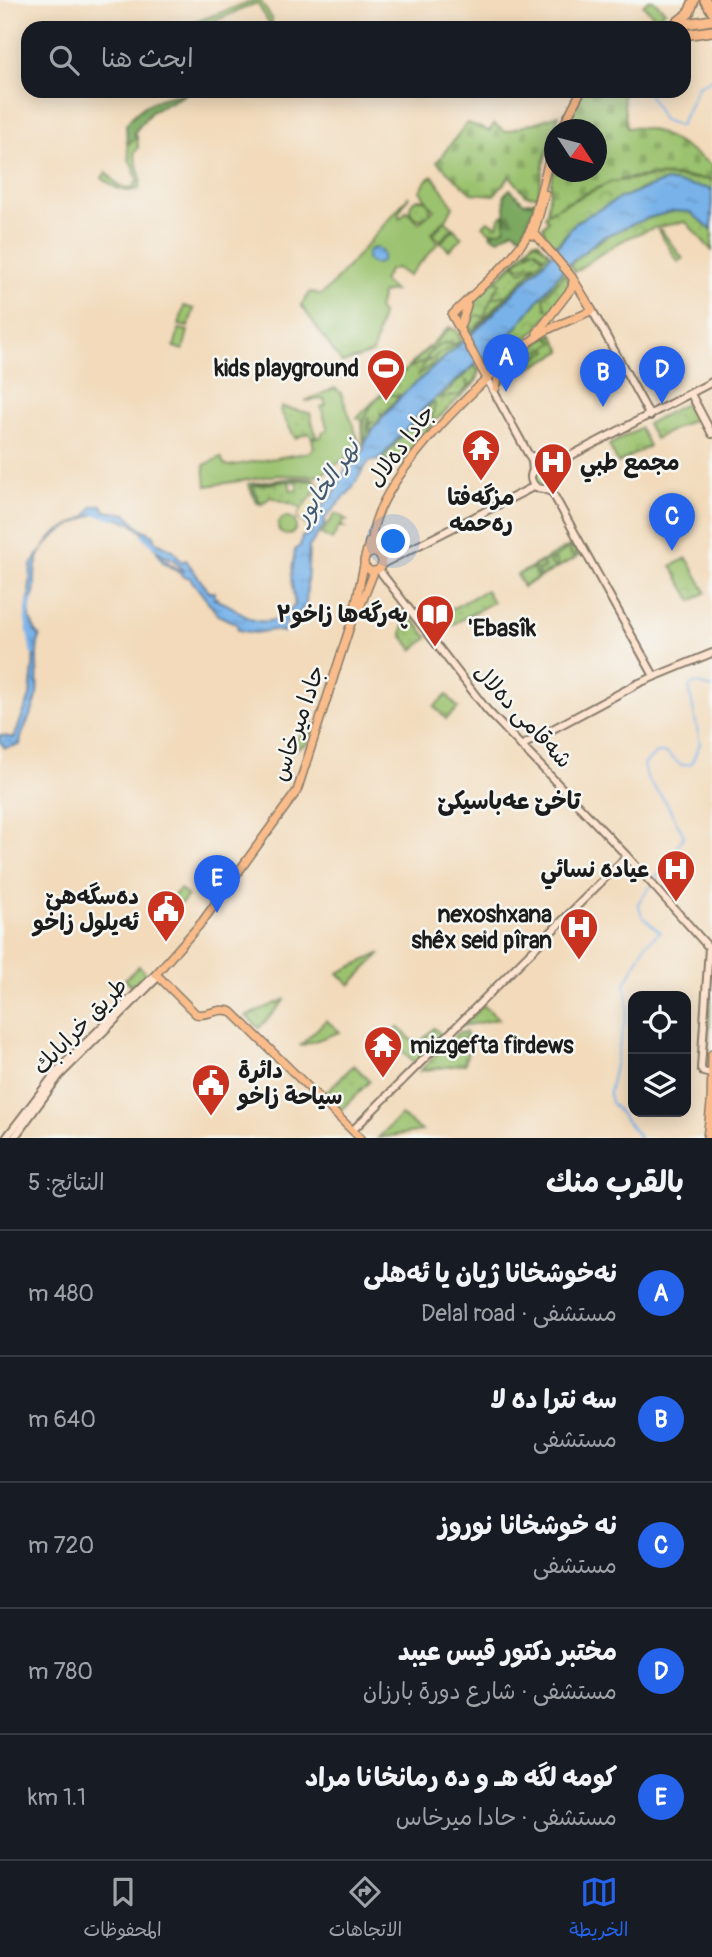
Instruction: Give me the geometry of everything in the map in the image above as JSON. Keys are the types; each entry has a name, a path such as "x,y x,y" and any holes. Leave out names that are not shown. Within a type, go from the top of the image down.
{"highway":[{"path":"680,21 687,16 694,0"},
{"path":"691,26 712,25"},
{"path":"691,30 712,25"},
{"path":"708,1138 712,1106"}],"main road":[{"path":"565,119 576,98"},
{"path":"455,316 500,270 535,227 545,182"},
{"path":"455,316 511,264 535,227 547,182"},
{"path":"535,227 543,242 580,289 645,405 647,417"},
{"path":"535,227 543,242"},
{"path":"496,388 498,368 538,332 570,290 572,278"},
{"path":"570,290 580,289"},
{"path":"461,328 467,305"},
{"path":"485,372 498,368 539,334 582,316 590,307"},
{"path":"455,316 532,461 533,479 543,489 550,490 554,496 654,676"},
{"path":"548,319 553,328"},
{"path":"446,326 461,328"},
{"path":"485,372 531,457 555,474"},
{"name":"جادا دەلال","path":"364,563 377,508 437,422 485,372"},
{"name":"جادا دەلال","path":"158,974 207,923 299,795 357,618 379,564 372,544 374,524 383,501 446,416 485,372"},
{"path":"554,496 552,485 560,467 712,383"},
{"path":"379,564 367,555 364,563 379,564 533,479 546,466 582,452 690,396"},
{"path":"690,396 712,435"},
{"path":"543,489 552,485"},
{"name":"جادا ميرخاس","path":"158,974 208,915 297,791 353,617 364,563"},
{"name":"شەقامی دەلال","path":"379,564 404,604 475,696 711,947"},
{"path":"521,746 654,676 712,653"},
{"path":"356,1127 627,856"},
{"path":"711,947 701,1070 711,1074"},
{"path":"14,1138 59,1076 158,974 195,1013 202,1015 230,1011 366,1138"},
{"name":"طريق خرابابك","path":"6,1138 57,1071 158,974"},
{"path":"273,1049 360,1138"},
{"path":"712,1054 712,1106"}],"green space":[{"path":"255,0 260,0 272,19 268,21 257,3 214,21 198,21"},
{"path":"648,0 653,0 665,11 657,19 643,5"},
{"path":"178,98 151,112 134,133 137,137 127,144 126,124 138,111 160,99"},
{"path":"579,98 623,98 627,128 661,134 712,165 712,180 662,175 625,179 596,188 547,213 551,182 607,182 607,119 568,119"},
{"path":"544,120 544,161 538,196 526,195 510,176 494,195 471,193 437,162 467,123 489,131 494,124 505,132"},
{"path":"137,137 138,148 134,153 141,179 139,189 128,191 119,189 102,178 106,172 119,186 131,189 138,180 129,159 127,144"},
{"path":"433,176 453,206 447,218 431,233 438,244 408,276 397,268 389,270 383,281 394,291 382,293 378,309 382,314 373,353 342,363 301,305 310,292 321,295 331,286 409,196 398,214 400,218 407,211 419,223 434,210 420,191 427,179"},
{"path":"659,176 712,180 712,189 666,181 639,190 576,222 555,247 548,242 543,227 548,221 545,216 547,213 611,182"},
{"path":"510,189 524,203 537,200 522,236 513,230 499,239 491,236 490,232 495,233 506,219 504,195"},
{"path":"420,199 427,202 430,209 427,216 420,219 413,216 410,209 413,202"},
{"path":"675,211 690,212 712,230 712,251 686,222 654,228 627,238 575,272 570,265 618,230"},
{"path":"504,215 505,227 501,231 490,232 483,226 488,221 497,226 499,218"},
{"path":"445,221 453,228 440,241 433,234"},
{"path":"454,229 462,238 449,250 441,242"},
{"path":"658,230 661,230 683,259 678,262"},
{"path":"533,241 538,241 551,255 470,335 464,324 476,300"},
{"path":"534,241 549,252 544,257 535,249 543,258 538,264 519,267 515,263 534,249 526,251"},
{"path":"514,264 521,272 536,266 472,331 468,323 476,315 484,317 491,299 505,295 492,298 500,283 496,281"},
{"path":"562,271 572,284 536,330 494,367 488,366 482,357 512,333"},
{"path":"564,274 571,284 551,309 546,309 544,298"},
{"path":"184,306 194,309 188,327 179,325"},
{"path":"449,327 457,331 462,342 402,395 363,445 362,420 357,418"},
{"path":"450,328 457,331 460,341 456,344 440,344 423,362 408,368"},
{"path":"179,329 188,331 183,350 174,347"},
{"path":"552,333 562,351 499,385 504,368 537,340"},
{"path":"548,336 554,343 540,351 546,348 548,351 533,359 530,347"},
{"path":"444,343 455,345 434,357 435,362 417,376 425,362 432,359 426,360 431,350"},
{"path":"475,363 480,371 476,382 436,420 403,465 380,461 425,407"},
{"path":"475,366 478,371 475,381 468,387 467,380 467,388 459,395 440,398"},
{"path":"403,372 388,395 400,395 382,416 380,412 381,417 370,432 369,425 374,421 369,424 369,416 364,442 363,430 368,411"},
{"path":"335,388 341,393 360,444 355,452 319,476 278,475 206,486 204,465 221,457 224,464 229,466 310,452 314,448 312,438 321,437 323,431 328,430 321,407 326,405 324,399 305,401"},
{"path":"692,402 698,417 655,439 647,424"},
{"path":"432,403 435,404 431,423 403,463 382,459 421,414 421,422 422,414"},
{"path":"282,407 310,413 316,436 312,438 309,433 295,438 280,410"},
{"path":"640,428 649,446 618,463 609,445"},
{"path":"543,468 549,471 552,477 549,483 543,486 537,483 534,477 537,471"},
{"path":"293,478 316,481 267,482 253,486 261,504 257,503 248,484"},
{"path":"297,480 316,481 319,487 301,510 300,507 271,497 261,504 253,486 289,481 291,491 298,490"},
{"path":"336,513 348,521 344,520 341,525 344,527 339,527 332,540 321,534"},
{"path":"287,517 293,520 296,526 293,532 287,535 281,532 278,526 281,520"},
{"path":"578,541 584,553 523,587 517,575"},
{"path":"577,542 583,553 578,556 575,552 579,548 572,547 570,553 577,557 557,568 557,561 553,559"},
{"path":"687,558 706,592 692,601 671,566"},
{"path":"553,559 551,564 556,568 539,577 538,571 546,567 537,570 533,567 541,563 544,566 542,562"},
{"path":"532,568 538,578 523,586 517,575"},
{"path":"486,590 493,602 434,635 426,623"},
{"path":"406,609 428,638 413,650 402,635"},
{"path":"447,695 458,708 446,719 434,706"},
{"path":"311,721 316,725 309,743 285,754"},
{"path":"180,889 188,896 172,913 164,906"},
{"path":"381,953 350,985 338,973"},
{"path":"712,954 708,1068 703,1068"},
{"path":"139,966 146,973 132,986 125,979"},
{"path":"286,999 259,1028 246,1016"},
{"path":"483,1005 499,1019 463,1026"},
{"path":"326,1020 340,1032 300,1046"},
{"path":"398,1027 417,1045 434,1028 442,1035 415,1063 388,1037"},
{"path":"466,1032 468,1038 462,1039 464,1050 468,1050 465,1064 420,1071 458,1033"},
{"path":"354,1065 370,1081 341,1110 325,1093"},
{"path":"401,1115 422,1131 378,1138"}],"sand":[{"path":"314,493 325,495 317,509 317,523 312,529 297,519 300,510"}],"water":[{"name":"نهر الخابور","path":"666,181 712,189 712,230 690,212 675,211 648,218 602,237 564,268 512,333 425,407 380,459 369,462 363,470 357,467 362,471 352,489 325,518 325,524 309,547 306,604 294,620 287,621 283,632 272,630 255,633 238,630 237,624 218,615 189,577 162,561 150,538 129,522 97,513 60,532 45,546 54,534 87,516 92,507 102,505 105,511 127,514 137,526 154,535 160,551 159,543 173,550 182,562 186,560 209,592 214,592 214,599 226,603 250,619 279,619 295,605 291,578 295,550 300,546 302,537 310,533 317,523 317,512 335,492 348,463 364,450 364,445 375,427 402,395 481,326 551,255 576,222 620,198","holes":["161,554 174,560 184,572 167,562"]},
{"path":"375,248 383,256 375,264 367,256"},
{"name":"نهر الخابور","path":"45,547 35,569 34,594 29,607 31,621 40,637 37,649 36,702 22,733 20,745 5,748 0,742 0,735 14,738 30,696 34,645 27,627 31,565"}],"waterway":[{"path":"651,98 663,120 680,126 698,86 712,79"},
{"path":"496,365 512,351"},
{"name":"نهر الخابور","path":"96,513 114,517"},
{"name":"نهر الخابور","path":"144,536 165,552"},
{"name":"نهر الخابور","path":"30,600 27,619 33,653"},
{"path":"654,881 684,836 666,802 648,780 643,766 656,753 666,753 681,765 691,764 700,744 689,687 695,683 712,688"},
{"path":"640,1138 611,1102 609,1093 628,1007 625,984 646,944 660,932 642,916 638,903 651,886"}],"place":[{"name":"نەخوشخانا ژيان يا ئەهلى","path":"506,392"},
{"name":"kids playground","path":"386,402"},
{"name":"مختبر دكتور قيس عيبد","path":"662,404"},
{"name":"سه نترا ده لا","path":"603,407"},
{"name":"مزگەفتا رەحمە","path":"481,482"},
{"name":"مجمع طبي","path":"553,496"},
{"name":"نه خوشخانا نوروز","path":"672,551"},
{"name":"پەرگەها زاخو۲","path":"435,648"},
{"name":"عياده نسائي","path":"676,903"},
{"name":"كومه لگه هـ و ده رمانخانا مراد","path":"217,913"},
{"name":"ده‌سگه‌هێ ئه‌يلول زاخو","path":"166,943"},
{"name":"nexoshxana shêx seid pîran","path":"579,961"},
{"name":"mizgefta firdews","path":"383,1079"},
{"name":"دائرة سياحة زاخو","path":"211,1117"}],"district":[{"name":"'Ebasîk","path":"502,628"},
{"name":"تاخێ عه‌باسيكێ","path":"509,801"}]}
